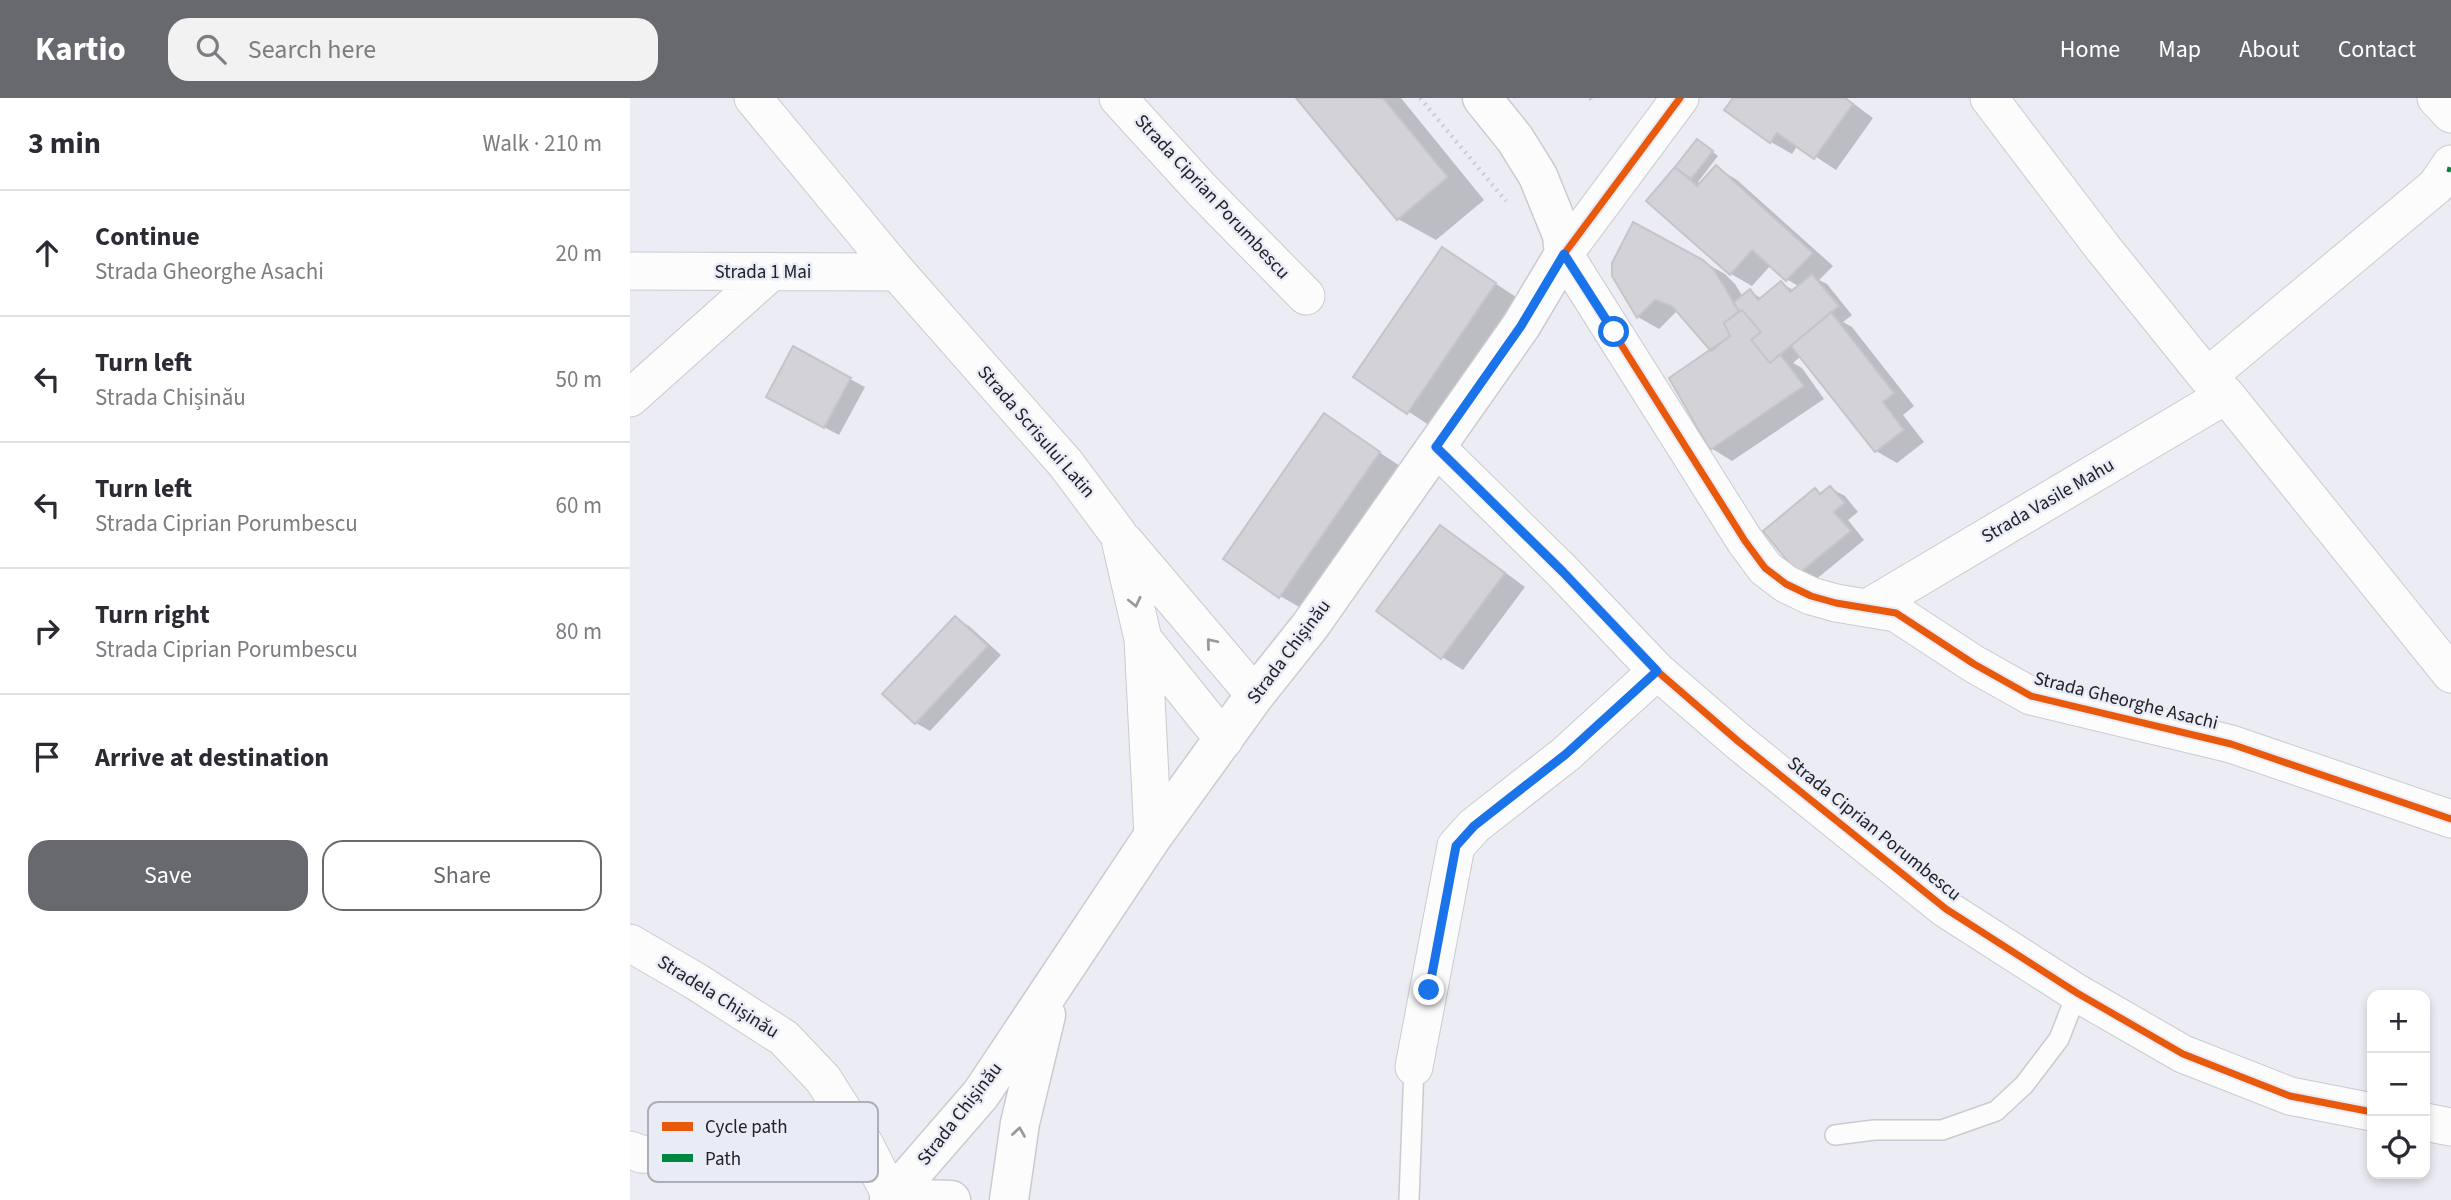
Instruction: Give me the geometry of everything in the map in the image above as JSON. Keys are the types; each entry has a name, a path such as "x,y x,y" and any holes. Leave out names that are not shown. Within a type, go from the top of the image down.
{"main road":[{"path":"1482,98 1515,139 1538,176 1562,235 1564,254"},
{"name":"Strada Chișinău","path":"891,1199 981,1094 1153,836 1255,695 1310,626 1521,326 1564,254"},
{"path":"1009,1200 1020,1123 1035,1052 1055,982"},
{"path":"891,1199 951,1200"}],"street":[{"name":"Strada Scrisului Latin","path":"753,98 897,272 1066,464 1119,536 1143,639 1153,836"},
{"name":"Strada Ciprian Porumbescu","path":"1118,98 1202,190 1306,296"},
{"name":"Strada Chișinău","path":"1564,254 1680,98"},
{"path":"1989,98 2104,248 2451,674"},
{"path":"2436,98 2451,114"},
{"name":"Strada Vasile Mahu","path":"1869,607 2217,386 2436,186 2450,168"},
{"name":"Strada Gheorghe Asachi","path":"1564,254 1738,530 1765,568 1786,584 1811,596 1836,603 1896,612 1974,664 2031,696 2231,744 2451,818"},
{"name":"Strada 1 Mai","path":"630,271 897,272"},
{"path":"630,398 771,272"},
{"name":"Strada Ciprian Porumbescu","path":"1436,447 1563,572 1657,671 1739,742 1946,909 2077,993 2183,1054 2291,1096 2367,1111"},
{"path":"1119,536 1255,695"},
{"path":"1143,639 1224,740"},
{"path":"1414,1067 1456,846 1474,826 1566,754 1657,671"},
{"name":"Stradela Chișinău","path":"630,943 784,1038 823,1079 838,1102"},
{"path":"2430,1123 2451,1127"},
{"path":"630,1150 648,1154"},
{"name":"Stradela Chișinău","path":"878,1172 891,1199"}],"lane":[{"path":"1835,1135 1874,1130 1942,1130 1996,1111 2024,1085 2059,1039 2077,993"},
{"path":"1409,1200 1414,1067"}],"path":[{"path":"1420,98 1506,201"}],"building":[{"path":"1296,98 1383,98 1448,177 1397,220"},
{"path":"1733,98 1845,98 1853,104 1814,159 1777,133 1770,143 1724,110"},
{"path":"1697,139 1713,151 1691,179 1675,167"},
{"path":"1716,165 1813,253 1786,281 1752,250 1730,275 1646,201 1675,167 1697,186"},
{"path":"1633,222 1703,260 1714,270 1739,311 1724,323 1730,336 1711,351 1672,306 1655,300 1637,318 1612,276 1612,263"},
{"path":"1442,247 1496,283 1407,414 1353,377"},
{"path":"1812,274 1839,306 1770,363 1751,340 1761,332 1733,303 1750,289 1758,300 1781,281 1790,292"},
{"path":"1742,310 1761,332 1751,340 1770,363 1780,354 1804,386 1710,450 1669,378 1730,336 1724,323"},
{"path":"1831,312 1894,393 1883,402 1904,430 1875,452 1791,346"},
{"path":"793,346 851,378 824,428 766,397"},
{"path":"1324,413 1380,452 1279,598 1223,559"},
{"path":"1830,486 1845,503 1834,512 1851,531 1798,574 1763,531 1815,488 1820,494"},
{"path":"1440,525 1505,573 1441,659 1376,611"},
{"path":"955,616 988,646 915,724 882,694"}],"marked path":[{"path":"2447,169 2451,170"}],"cycle path":[{"path":"1680,98 1564,254 1745,541 1765,568 1786,584 1811,596 1896,613 1974,664 2031,696 2231,744 2451,819"},
{"path":"1436,447 1563,572 1657,671 1739,742 1946,909 2077,993 2183,1054 2290,1096 2367,1111"}],"route":[{"path":"1429,990 1456,846 1474,826 1566,754 1657,671 1563,572 1436,447 1521,326 1564,254 1614,332"}]}
